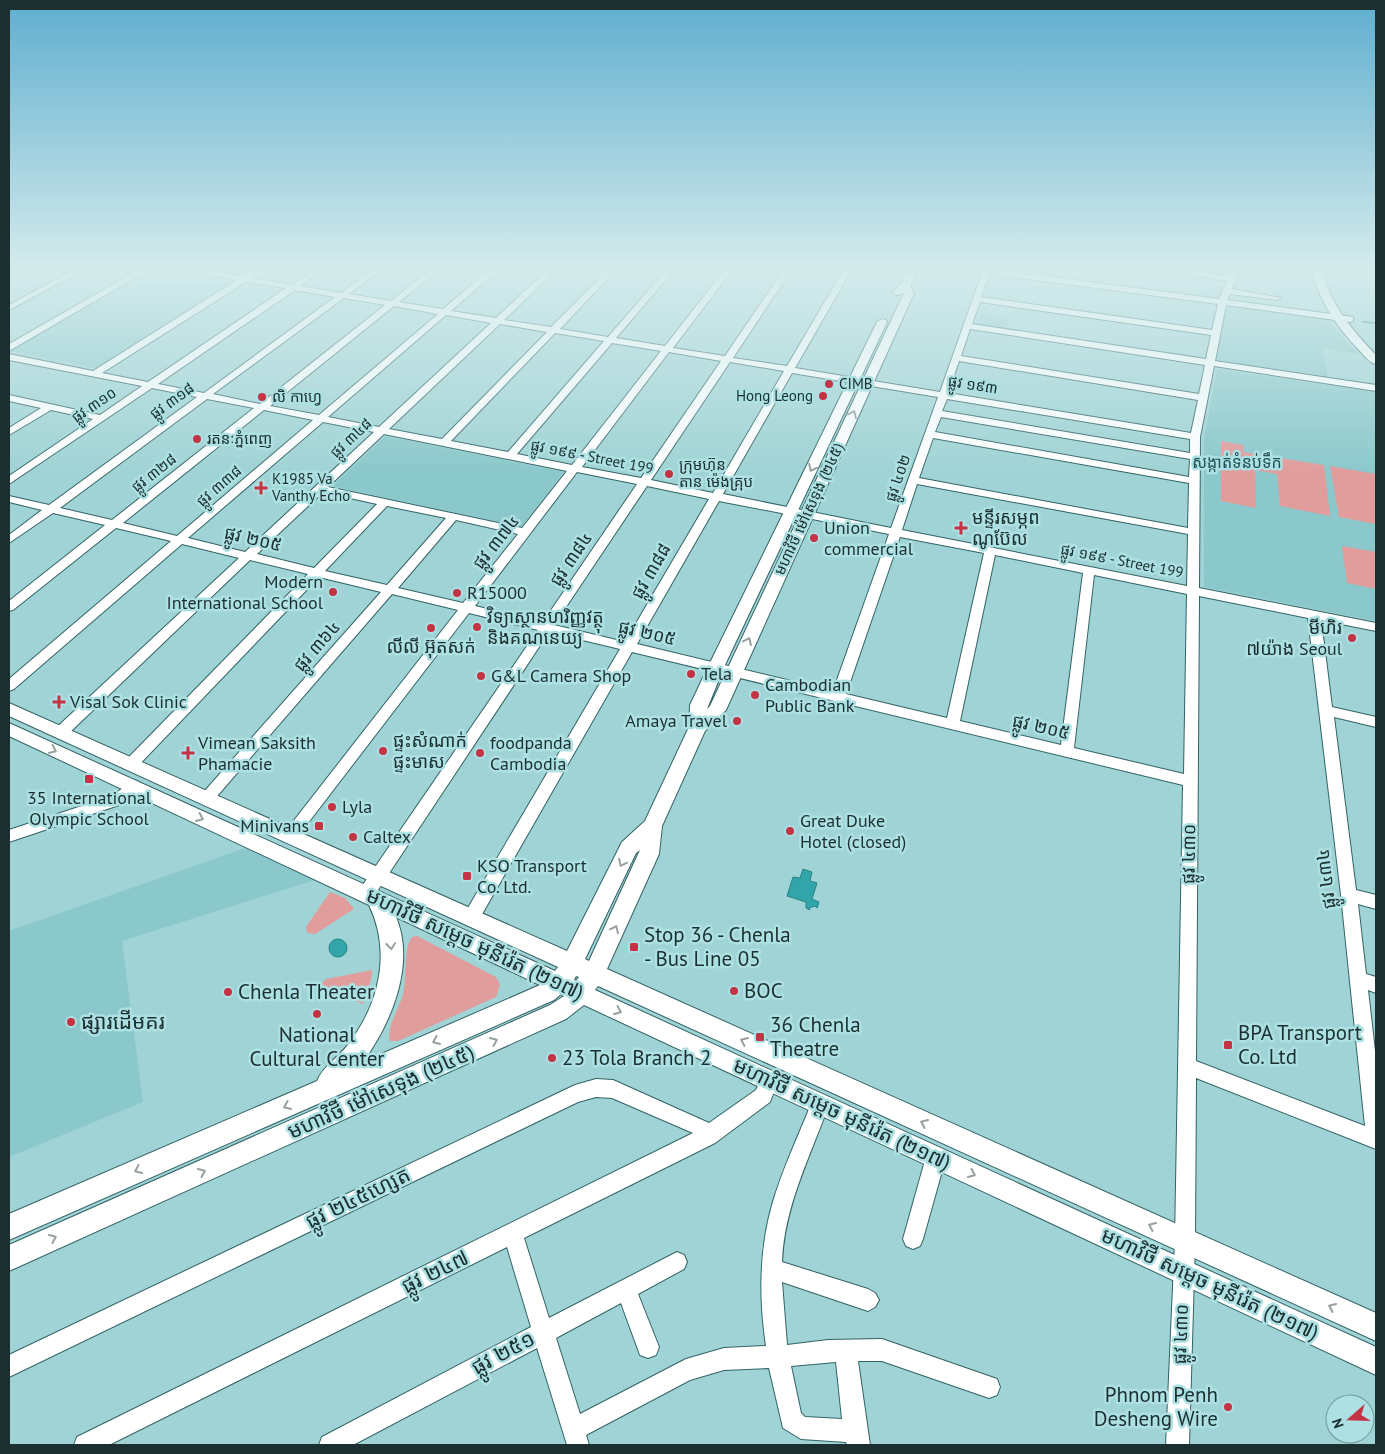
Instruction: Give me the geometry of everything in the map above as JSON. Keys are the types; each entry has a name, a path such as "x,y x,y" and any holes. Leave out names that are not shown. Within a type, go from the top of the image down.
{"main road":[{"name":"មហាវិថី ម៉ៅសេទុង (២៤៥)","path":"9,1258 558,1012 567,1007 581,994 594,974 649,854 652,826 698,727 699,705 716,667 791,511 885,337"},
{"path":"1353,337 1376,361"},
{"path":"1363,337 1376,349"},
{"name":"មហាវិថី ម៉ៅសេទុង (២៤៥)","path":"698,727 717,710 806,514 861,381"},
{"name":"មហាវិថី សម្តេច មុនីរ៉េត (២១៧)","path":"9,709 61,732 133,775 374,890 581,994 1376,1361"},
{"name":"មហាវិថី សម្តេច មុនីរ៉េត (២១៧)","path":"9,729 133,775 207,798 290,836 374,890 471,918 1376,1327"},
{"name":"មហាវិថី ម៉ៅសេទុង (២៤៥)","path":"9,1227 546,993 558,983 572,964 629,848 652,826"},
{"path":"317,1094 343,1069 364,1042 379,1014 389,986 393,959 389,927 374,890"}],"street":[{"path":"9,348 28,337"},
{"path":"94,374 153,337"},
{"name":"ផ្លូវ ៣១០","path":"9,481 220,337"},
{"name":"ផ្លូវ ៣១៨","path":"9,540 285,337"},
{"name":"ផ្លូវ ៣២៨","path":"9,607 351,337"},
{"name":"ផ្លូវ ៣៣៨","path":"9,686 415,337"},
{"name":"ផ្លូវ ៣៤៨","path":"61,732 480,337"},
{"path":"444,443 547,337"},
{"name":"ផ្លូវ ១៩៣","path":"592,337 1195,436"},
{"path":"510,456 613,337"},
{"name":"ផ្លូវ ៣៧៤","path":"290,836 676,337"},
{"name":"ផ្លូវ ៣៨៤","path":"374,890 547,627 743,337"},
{"name":"ផ្លូវ ៣៨៨","path":"471,918 808,337"},
{"name":"ផ្លូវ ៤០២","path":"838,696 964,337"},
{"path":"1037,337 1376,388"},
{"name":"ផ្លូវ ៤៣០","path":"1178,1445 1185,1241 1194,458 1195,436 1215,337"},
{"name":"ផ្លូវ ១៩៩ - Street 199","path":"9,357 1376,627"},
{"path":"956,358 1202,398"},
{"path":"9,398 101,418"},
{"path":"9,432 49,407"},
{"path":"937,413 1194,458"},
{"path":"930,434 1194,481"},
{"path":"914,480 1193,532"},
{"path":"319,488 526,532"},
{"name":"ផ្លូវ ២០៥","path":"9,499 1190,781"},
{"path":"9,836 117,800 133,775 317,572 385,502"},
{"name":"ផ្លូវ ៣៦៤","path":"207,798 454,516"},
{"path":"953,724 990,550"},
{"path":"1067,751 1089,570"},
{"name":"ផ្លូវ ៤៣៤","path":"1314,614 1349,894 1376,1140"},
{"path":"1326,710 1376,722"},
{"path":"1349,894 1376,902"},
{"path":"1358,979 1376,984"},
{"path":"1187,1066 1376,1140"},
{"name":"ផ្លូវ ២៤៧","path":"86,1445 708,1136 763,1096 769,1081"},
{"name":"ផ្លូវ ២៤៥ហ្សេត","path":"9,1366 575,1094 596,1088 613,1089 700,1127 708,1136"},
{"path":"820,1104 782,1205 775,1240 772,1292 776,1358 791,1420 795,1425 801,1428 849,1431 857,1440"},
{"path":"913,1239 936,1157"},
{"path":"513,1234 576,1437 686,1370 724,1360 776,1358 846,1351 890,1352 989,1387"},
{"name":"ផ្លូវ ២៥១","path":"330,1445 677,1262"},
{"path":"773,1269 868,1300"},
{"path":"626,1289 648,1347"},
{"path":"846,1351 857,1440"}],"shaded area":[{"path":"33,337 145,337 96,368 9,351"},
{"path":"1220,337 1342,337 1360,354 1323,349 1328,378 1216,359"},
{"path":"1217,369 1376,392 1376,621 1204,587 1204,438"},
{"path":"385,436 564,472 521,527 333,486"},
{"path":"1221,441 1243,445 1244,452 1324,465 1330,516 1280,506 1277,474 1255,470 1256,508 1221,501"},
{"path":"1330,466 1376,474 1376,524 1339,517"},
{"path":"1342,546 1376,552 1376,589 1347,583"},
{"name":"ផ្សារដើមគរ","path":"248,847 318,879 122,941 143,1102 9,1157 9,931"},
{"path":"803,869 812,872 810,881 817,883 812,899 819,902 817,908 815,906 809,908 810,910 806,908 806,902 787,896 793,877 800,878"},
{"path":"330,892 345,898 354,909 315,934 307,933 306,927"},
{"path":"417,936 496,977 500,985 496,997 398,1041 390,1041 391,1024 403,995 407,949 412,937"},
{"path":"338,939 344,942 347,948 344,954 338,957 332,954 329,948 332,942"},
{"path":"372,970 371,980 363,1004 319,986 326,979"}],"place":[{"name":"CIMB","path":"829,384"},
{"name":"Hong Leong","path":"823,396"},
{"name":"លិ កាហ្វេ","path":"262,397"},
{"name":"រតនៈភ្នំពេញ","path":"197,439"},
{"name":"ក្រុមហ៊ុន តាន ម៉េងគ្រុប","path":"669,474"},
{"name":"K1985 Va Vanthy Echo","path":"261,488"},
{"name":"មន្ទីរសម្ភព ណូប៊ែល","path":"961,528"},
{"name":"Union commercial","path":"814,538"},
{"name":"Modern International School","path":"333,592"},
{"name":"R15000","path":"457,593"},
{"name":"វិទ្យាស្ថានហរិញ្ញវត្ថុ និងគណនេយ្យ","path":"477,627"},
{"name":"លីលី អ៊ុតសក់","path":"431,628"},
{"name":"មីហិរ ៧យ៉ាង Seoul","path":"1352,638"},
{"name":"Tela","path":"691,674"},
{"name":"G&L Camera Shop","path":"481,676"},
{"name":"Cambodian Public Bank","path":"755,695"},
{"name":"Visal Sok Clinic","path":"59,702"},
{"name":"Amaya Travel","path":"737,721"},
{"name":"ផ្ទះសំណាក់ ផ្ទះមាស","path":"383,751"},
{"name":"Vimean Saksith Phamacie","path":"188,753"},
{"name":"foodpanda Cambodia","path":"480,753"},
{"name":"35 International Olympic School","path":"89,779"},
{"name":"Lyla","path":"332,807"},
{"name":"Minivans","path":"319,826"},
{"name":"Great Duke Hotel (closed)","path":"790,831"},
{"name":"Caltex","path":"353,837"},
{"name":"KSO Transport Co. Ltd.","path":"467,876"},
{"name":"Stop 36 - Chenla - Bus Line 05","path":"634,947"},
{"name":"BOC","path":"734,991"},
{"name":"Chenla Theater","path":"228,992"},
{"name":"National Cultural Center","path":"317,1014"},
{"name":"ផ្សារដើមគរ","path":"71,1022"},
{"name":"36 Chenla Theatre","path":"760,1037"},
{"name":"BPA Transport Co. Ltd","path":"1228,1045"},
{"name":"23 Tola Branch 2","path":"552,1058"},
{"name":"Phnom Penh Desheng Wire","path":"1228,1407"}],"district":[{"name":"សង្កាត់ទំនប់ទឹក","path":"1237,462"}]}
